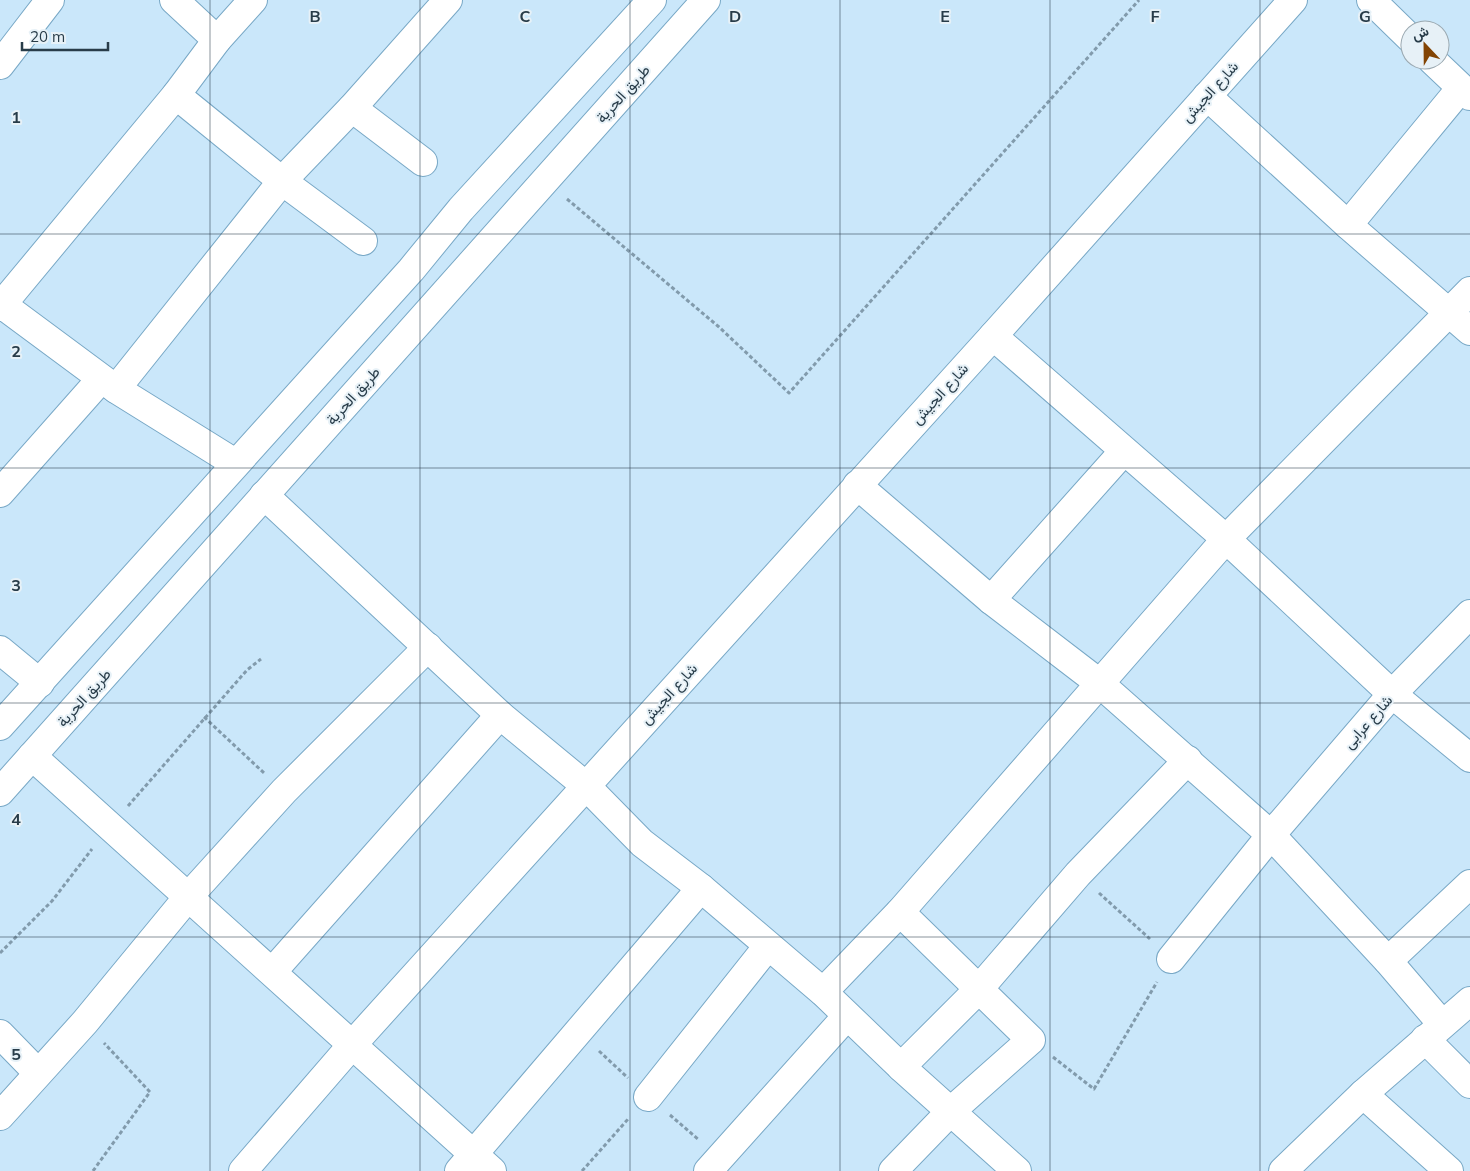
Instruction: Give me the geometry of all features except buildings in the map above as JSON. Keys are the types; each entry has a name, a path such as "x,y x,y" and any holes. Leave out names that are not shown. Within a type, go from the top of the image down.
{"street":[{"path":"0,65 50,0"},
{"path":"174,0 217,40"},
{"path":"235,463 108,384 1,305 176,95 217,40 253,0"},
{"path":"0,493 108,384 282,181 352,108 448,0"},
{"path":"0,726 235,463 411,270 467,202 652,0"},
{"name":"طريق الحرية","path":"0,792 706,0"},
{"name":"شارع الجيش","path":"243,1171 352,1045 856,485 993,336 1293,0"},
{"path":"1371,0 1400,28"},
{"path":"1348,225 1465,92 1442,70"},
{"path":"176,95 282,181 363,241"},
{"path":"1206,96 1348,225 1470,331"},
{"path":"352,108 423,162"},
{"path":"822,992 900,912 1098,682 1226,539 1470,291"},
{"path":"993,336 1123,452 1226,539 1392,694 1470,758"},
{"path":"992,600 1123,452"},
{"path":"856,485 992,600 1098,682 1271,835 1388,961 1433,1032 1470,1084"},
{"path":"264,495 500,715 586,786 642,843 701,888 822,992 900,1067 1018,1171"},
{"name":"شارع عرابى","path":"1171,958 1271,835 1392,694 1470,614"},
{"path":"0,1116 85,1022 188,897 284,791 428,647"},
{"path":"0,650 40,683"},
{"path":"273,971 500,715"},
{"path":"32,756 273,971 352,1045 475,1166 579,1032 701,888"},
{"path":"900,1067 978,990 1078,874 1188,760"},
{"path":"1388,961 1470,884"},
{"path":"893,1171 951,1111 1031,1040 900,912"},
{"path":"648,1096 768,946"},
{"path":"1288,1169 1363,1094 1470,1001"},
{"path":"714,1164 847,1016"},
{"path":"0,1034 38,1072"},
{"path":"1363,1094 1449,1171"}],"path":[{"path":"545,180 719,327 789,393 1139,0"},
{"path":"0,953 52,901 110,826 204,717 247,670 261,658"},
{"path":"204,717 284,791"},
{"path":"1031,1040 1094,1089 1171,958 1078,874"},
{"path":"85,1022 150,1092 94,1171"},
{"path":"579,1032 648,1096 714,1164"},
{"path":"582,1171 648,1096"}]}
